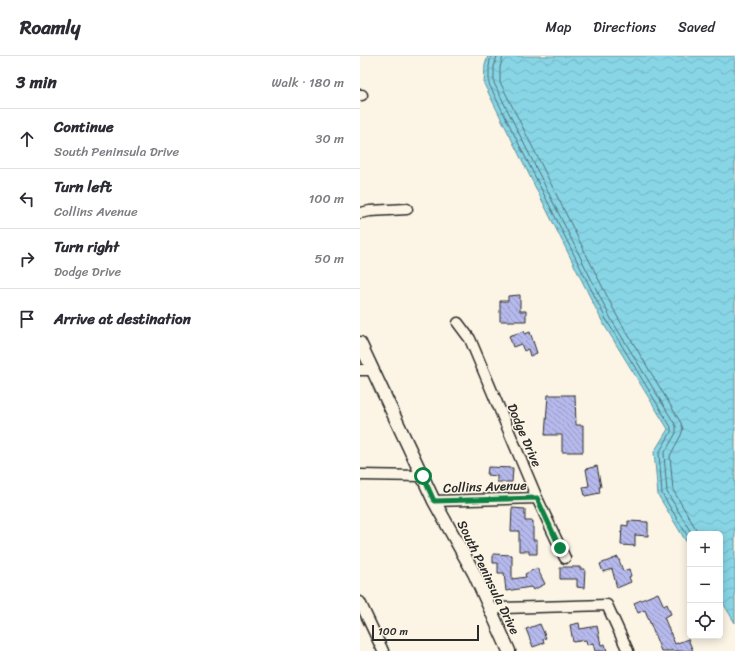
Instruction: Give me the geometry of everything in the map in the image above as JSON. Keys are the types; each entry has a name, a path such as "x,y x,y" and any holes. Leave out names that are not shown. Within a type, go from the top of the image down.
{"main road":[{"name":"South Peninsula Drive","path":"360,343 434,501 474,574 509,651"}],"street":[{"path":"360,213 407,209"},
{"name":"Dodge Drive","path":"458,323 470,340 537,498 565,558"},
{"path":"360,370 372,370"},
{"path":"360,475 423,476"},
{"name":"Collins Avenue","path":"434,501 537,498"},
{"path":"360,604 383,651"},
{"path":"492,611 500,608 606,605 628,651"}],"water":[{"path":"488,56 735,56 735,623 723,603 723,531 687,531 687,543 658,495 654,452 668,429 603,323 484,84 485,65"}],"building":[{"path":"520,295 520,311 526,311 526,321 500,321 500,301 508,301 508,296"},
{"path":"524,331 525,334 530,332 537,353 530,356 528,349 524,351 521,344 513,347 509,336"},
{"path":"548,395 575,395 576,425 583,425 583,452 562,452 562,435 545,435"},
{"path":"597,466 601,487 599,487 600,493 585,496 583,487 589,486 586,469"},
{"path":"488,467 513,468 512,482 497,482 497,476 487,475"},
{"path":"512,508 525,509 525,521 533,521 533,540 537,540 537,554 529,554 529,551 519,551 519,531 511,531"},
{"path":"628,521 648,522 648,536 635,535 635,546 621,545 622,525 628,526"},
{"path":"493,554 512,555 512,579 526,577 525,574 537,568 545,584 533,590 531,587 506,591 504,573 498,573 498,563 493,563"},
{"path":"618,557 623,571 629,569 631,576 629,577 631,582 617,588 612,569 603,572 600,564"},
{"path":"560,567 580,567 580,569 585,569 584,588 577,587 577,579 560,579"},
{"path":"658,593 664,606 667,604 671,614 664,617 675,644 688,639 693,651 661,651 645,610 638,613 634,603"},
{"path":"579,623 580,629 597,626 601,645 605,644 607,651 595,651 593,643 587,645 586,640 573,642 570,625"},
{"path":"540,624 546,638 543,639 544,643 533,647 526,629"}],"route":[{"path":"423,476 434,501 537,498 560,548"}]}
